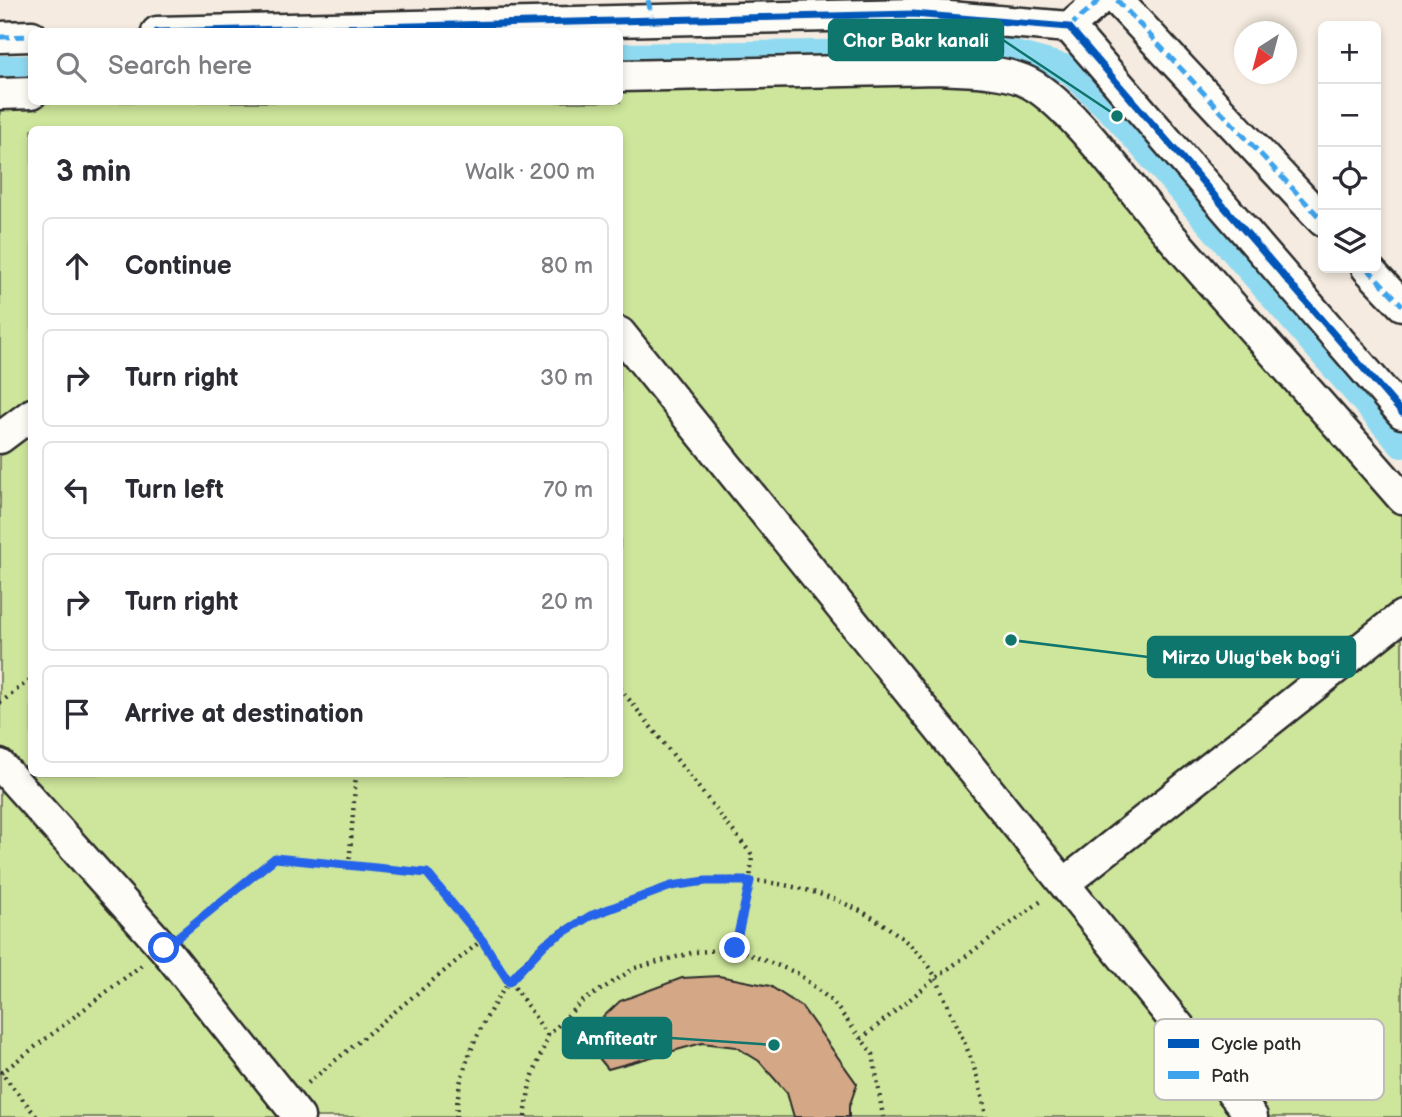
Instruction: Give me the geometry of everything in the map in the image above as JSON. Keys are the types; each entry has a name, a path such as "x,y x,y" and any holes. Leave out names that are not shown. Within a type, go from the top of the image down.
{"street":[{"path":"1069,27 1100,0"},
{"path":"1117,0 1318,216"},
{"path":"247,28 650,10 913,14 1069,27 1402,413"},
{"path":"0,37 28,36"},
{"path":"623,76 939,69 990,73 1023,80 1051,98 1087,136 1169,234 1402,498"},
{"path":"0,94 28,93"},
{"path":"1372,273 1402,305"},
{"path":"623,337 1174,1019"},
{"path":"0,438 28,417"},
{"path":"1065,883 1402,616"},
{"path":"0,765 164,948 293,1109"},
{"path":"1238,1100 1252,1117"}],"path":[{"path":"0,703 28,681"},
{"path":"623,692 752,855 750,881 735,948"},
{"path":"349,866 356,777"},
{"path":"37,1117 1,1072 164,948 275,858 427,873 482,940 548,1036"},
{"path":"456,1117 461,1080 481,1028 509,982 546,943 590,916 671,886 706,881 750,881 795,886 842,903 890,929 922,957 936,978 966,1043 979,1081 986,1117"},
{"path":"861,1039 936,978 1065,883"},
{"path":"293,1109 482,940"},
{"path":"525,1117 530,1083 548,1036 580,1003 635,968 695,952 735,948 797,973 832,1001 873,1054 883,1117"}],"green space":[{"path":"623,82 990,82 1038,96 1402,506 1402,1117 0,1117 0,104 623,105"}],"building":[{"path":"719,976 770,986 802,1007 857,1084 849,1107 849,1117 794,1117 787,1093 759,1061 736,1047 702,1043 608,1069 582,1037 620,1001 682,978"}],"waterway":[{"path":"623,57 1001,51 1068,69 1117,116 1402,444"},
{"path":"0,69 28,69"}],"marked path":[{"path":"648,0 652,19"},
{"path":"1069,27 1100,0"},
{"path":"1117,0 1318,216"},
{"path":"0,37 28,36"},
{"path":"1372,273 1402,305"}],"cycle path":[{"path":"325,28 913,14 1069,27 1402,413"}],"place":[{"name":"Chor Bakr kanali","path":"1117,116"},
{"name":"Mirzo Ulugʻbek bogʻi","path":"1011,640"},
{"name":"Amfiteatr","path":"774,1045"}],"route":[{"path":"164,948 275,858 427,873 482,940 509,982 546,943 590,916 671,886 706,881 750,881 735,948"}]}
